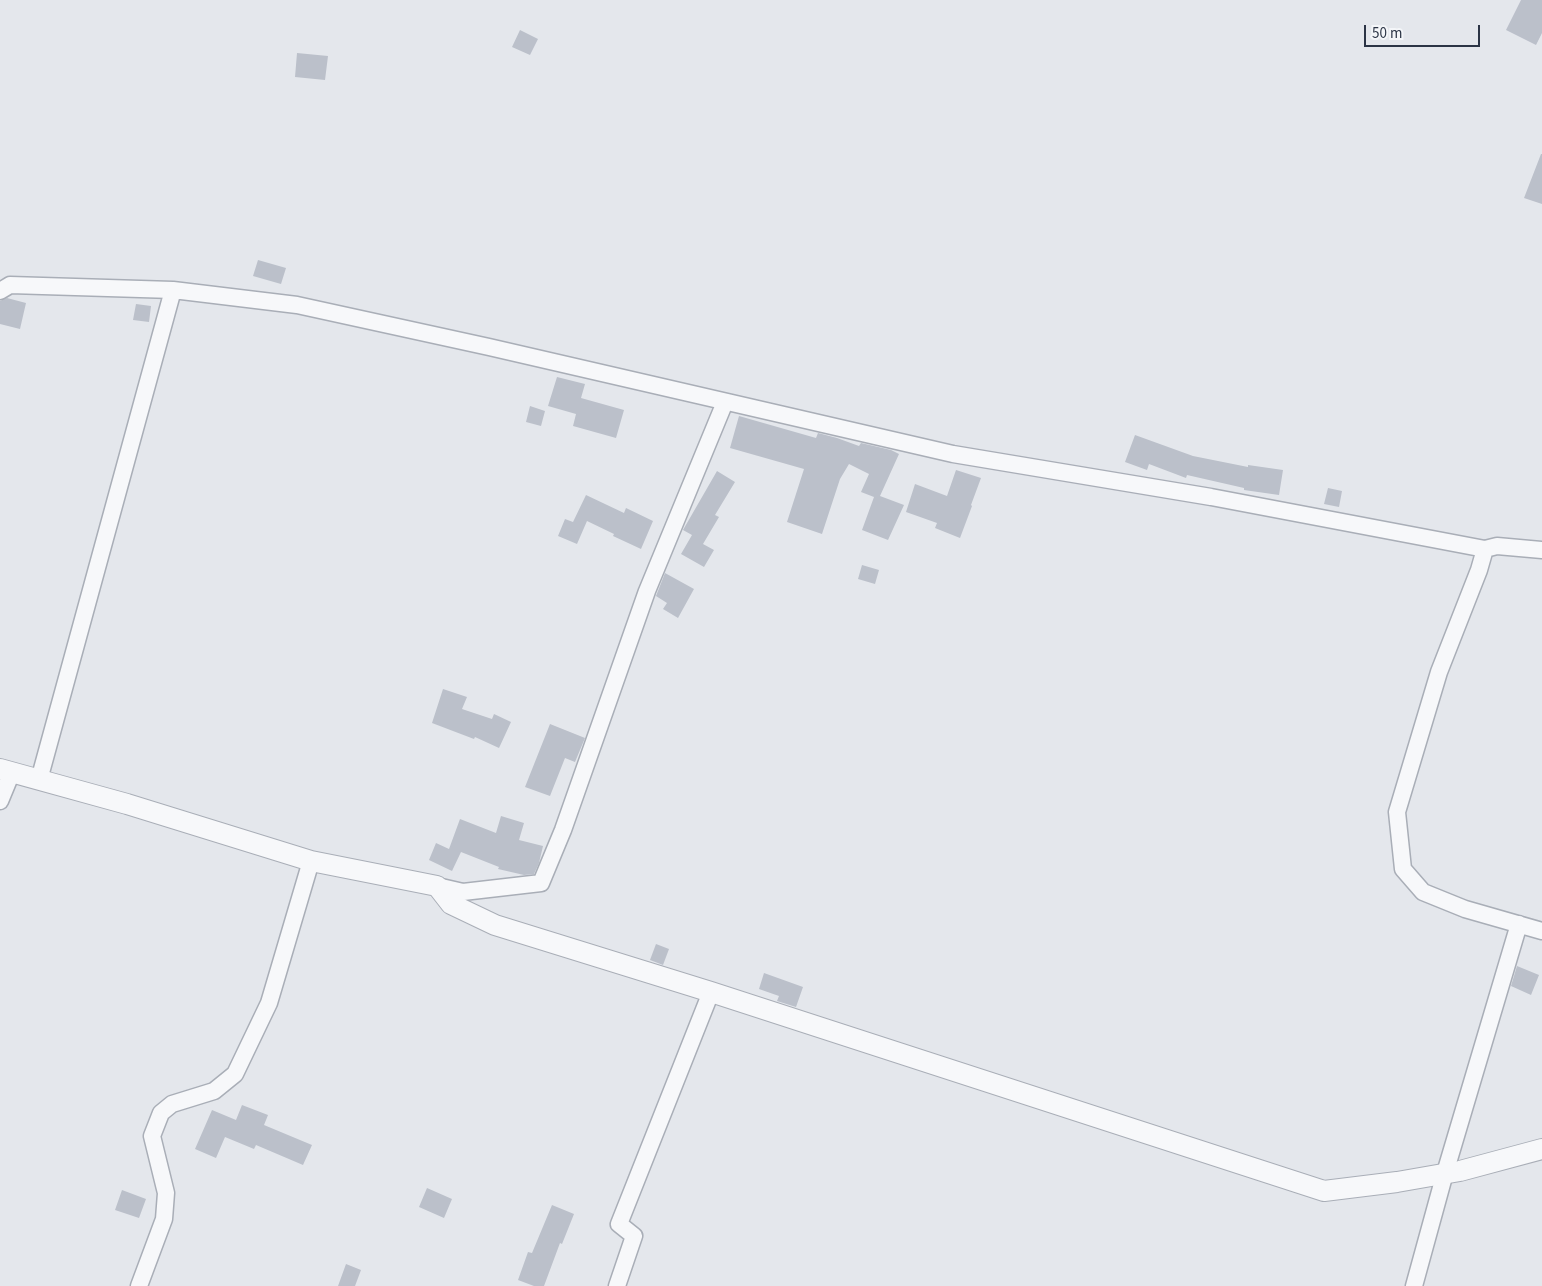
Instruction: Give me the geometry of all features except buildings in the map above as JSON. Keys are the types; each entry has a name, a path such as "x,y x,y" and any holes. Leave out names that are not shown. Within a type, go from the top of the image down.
{"street":[{"path":"0,291 10,285 173,290 297,305 953,454 1211,497 1485,550 1497,546 1542,550"},
{"path":"39,780 173,290"},
{"path":"0,801 6,771 127,804 311,861 463,892 541,883 563,830 647,591 725,402"},
{"path":"1485,550 1439,672 1396,812 1403,869 1423,892 1465,909 1542,931"},
{"path":"140,1286 164,1218 166,1193 152,1136 161,1113 172,1104 214,1091 235,1074 269,1002 311,861"},
{"path":"437,886 452,904 495,925 711,992 1324,1190 1397,1182 1446,1173 1542,1149"},
{"path":"1414,1286 1518,924"},
{"path":"617,1286 634,1236 619,1224 711,992"}]}
